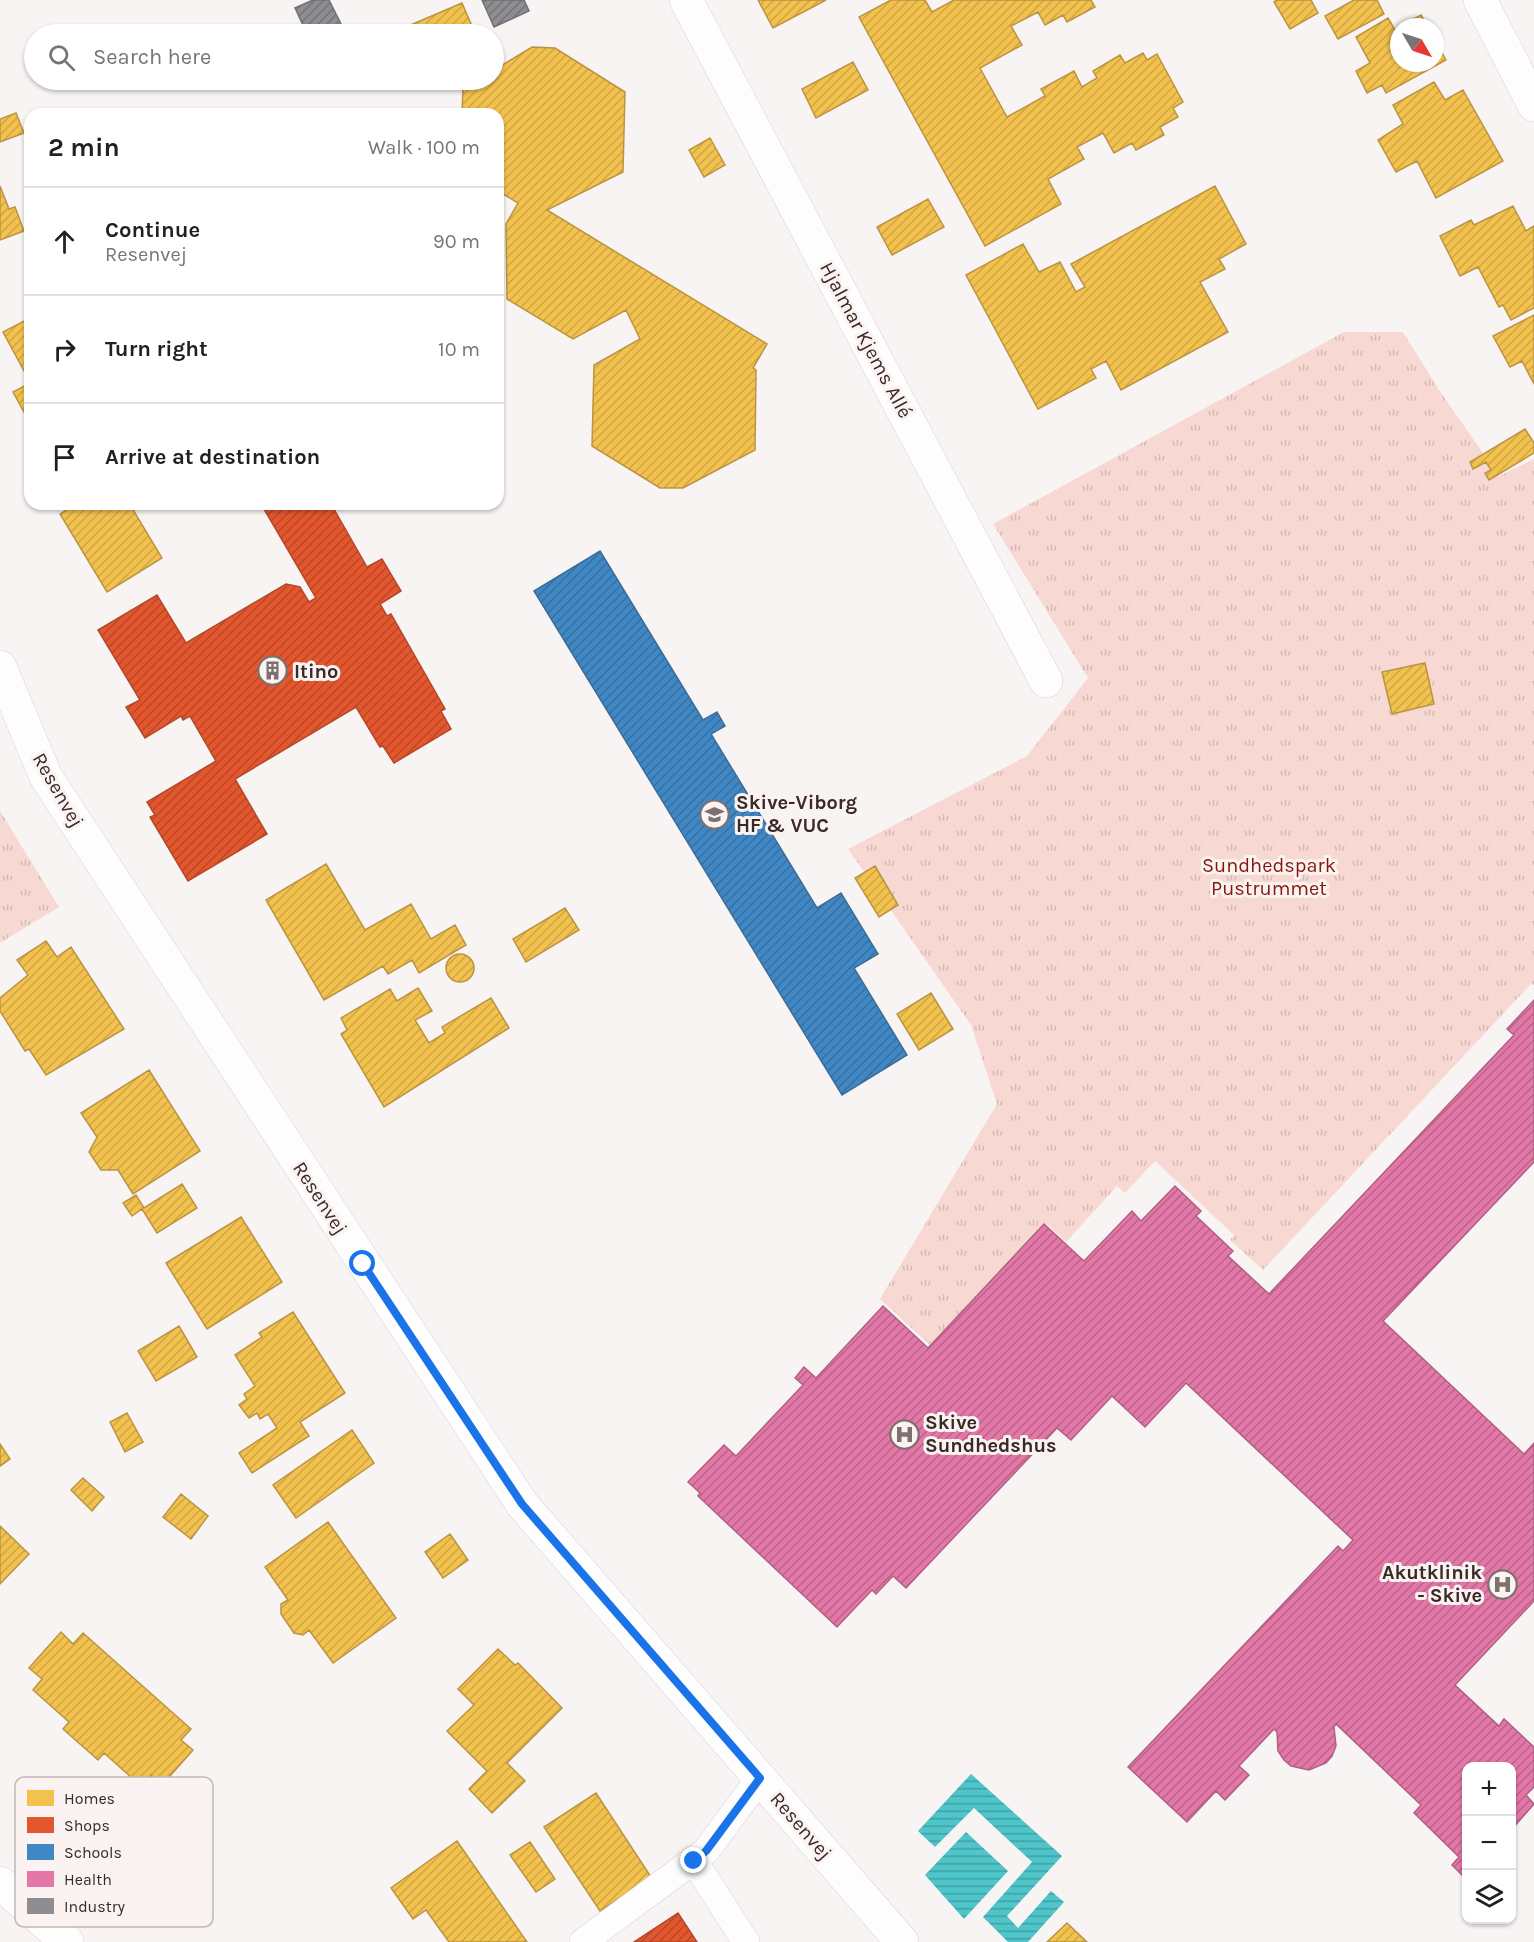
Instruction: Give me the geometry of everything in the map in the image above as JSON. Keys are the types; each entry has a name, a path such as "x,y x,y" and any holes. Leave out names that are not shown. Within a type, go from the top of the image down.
{"street":[{"name":"Hjalmar Kjems Allé","path":"686,0 1046,681"},
{"path":"1480,0 1534,105"},
{"name":"Resenvej","path":"0,667 46,777 522,1504 902,1942"},
{"path":"0,1883 15,1896"},
{"path":"50,1927 67,1942"}],"lane":[{"path":"583,1942 706,1851 760,1778"},
{"path":"694,1861 746,1942"}],"green space":[{"name":"Sundhedspark Pustrummet","path":"1344,332 1403,332 1439,390 1499,476 1534,459 1534,985 1531,984 1263,1270 1230,1240 1234,1235 1155,1161 1125,1193 1117,1186 1066,1242 1047,1224 932,1347 880,1299 997,1104 971,1025 848,849 1027,756 1088,678 993,524"},
{"path":"0,811 59,907 0,943"}],"water":[{"path":"971,1774 1062,1856 1007,1916 1018,1928 1051,1891 1064,1902 1028,1942 1008,1942 983,1917 1032,1862 974,1808 935,1847 918,1831"},
{"path":"966,1832 1008,1871 964,1919 925,1875"}],"building: Homes":[{"path":"758,0 826,0 773,28"},
{"path":"891,0 925,0 932,12 954,0 1091,0 1095,7 1067,22 1063,15 1045,25 1038,12 1011,26 1022,45 980,68 1007,117 1045,96 1041,89 1074,71 1082,87 1097,78 1093,71 1120,55 1125,63 1143,53 1147,60 1157,54 1183,102 1173,108 1178,117 1160,127 1164,135 1136,150 1132,143 1114,153 1103,133 1077,147 1084,159 1048,179 1061,204 985,246 859,17"},
{"path":"1277,0 1311,0 1318,13 1290,29 1274,2"},
{"path":"1354,0 1377,0 1384,14 1338,39 1325,16"},
{"path":"462,3 471,24 413,24"},
{"path":"1388,18 1390,21 1390,72 1424,72 1386,93 1382,85 1367,93 1356,71 1370,63 1356,37"},
{"path":"532,47 555,48 625,92 623,172 547,210 767,344 753,368 756,370 755,450 683,488 660,488 592,446 594,365 640,339 626,310 573,339 507,299 506,224 518,203 504,195 504,108 462,108 463,90 504,90 504,64"},
{"path":"853,62 868,90 816,118 802,89"},
{"path":"1434,82 1445,100 1463,90 1503,161 1436,198 1417,161 1396,172 1378,140 1403,124 1393,105"},
{"path":"16,113 24,133 0,142 0,119"},
{"path":"710,138 725,165 704,177 689,150"},
{"path":"0,186 9,209 15,207 24,231 0,240"},
{"path":"1215,186 1246,244 1219,259 1225,269 1200,282 1228,332 1121,390 1106,361 1091,369 1096,378 1038,409 966,275 1023,244 1039,272 1060,262 1076,292 1085,287 1071,264"},
{"path":"928,199 944,227 892,255 877,227"},
{"path":"1513,206 1526,231 1534,226 1534,308 1511,320 1503,305 1499,307 1478,267 1460,276 1440,236 1471,220 1474,225"},
{"path":"1534,315 1534,384 1522,361 1510,367 1493,336"},
{"path":"24,321 24,371 3,332"},
{"path":"24,386 24,412 13,392"},
{"path":"1525,429 1534,443 1534,453 1489,480 1485,473 1491,470 1486,462 1473,469 1470,462"},
{"path":"66,510 133,510 162,558 107,592 60,514"},
{"path":"1425,663 1434,704 1392,714 1382,672"},
{"path":"326,864 365,930 411,904 431,939 455,925 466,945 419,973 412,960 388,974 383,966 324,1000 266,900"},
{"path":"875,866 898,905 879,917 855,878"},
{"path":"565,908 579,930 526,962 513,939"},
{"path":"46,941 57,957 71,947 124,1029 46,1075 29,1049 25,1051 0,1011 0,998 28,975 17,960"},
{"path":"460,954 470,958 474,968 470,978 460,982 450,978 446,968 450,958"},
{"path":"418,988 432,1011 415,1020 429,1043 445,1033 442,1027 491,998 509,1028 384,1107 341,1034 347,1030 341,1018 390,989 397,1001"},
{"path":"931,993 953,1029 919,1050 897,1014"},
{"path":"149,1070 200,1151 133,1194 118,1170 101,1170 89,1152 97,1137 81,1113"},
{"path":"182,1184 197,1208 157,1233 142,1209 132,1216 123,1203 136,1195 144,1208"},
{"path":"241,1217 282,1282 207,1329 166,1263"},
{"path":"293,1312 345,1393 300,1422 309,1436 252,1473 239,1453 277,1428 268,1414 260,1419 257,1413 249,1418 239,1405 247,1399 244,1394 255,1386 235,1355 262,1337 259,1333"},
{"path":"179,1326 197,1357 156,1381 138,1351"},
{"path":"127,1413 143,1442 125,1452 110,1422"},
{"path":"352,1430 374,1463 296,1518 273,1485"},
{"path":"0,1444 10,1459 0,1466"},
{"path":"83,1478 104,1497 92,1511 71,1490"},
{"path":"181,1494 208,1516 191,1539 163,1517"},
{"path":"328,1522 396,1618 333,1663 309,1630 303,1635 294,1633 281,1614 281,1604 288,1600 265,1567"},
{"path":"0,1526 29,1554 0,1584"},
{"path":"450,1534 468,1560 443,1578 425,1552"},
{"path":"61,1632 73,1644 83,1633 191,1729 181,1740 193,1750 169,1777 151,1775 149,1777 131,1777 104,1753 98,1760 63,1729 69,1722 33,1690 42,1679 29,1668"},
{"path":"498,1649 515,1665 518,1663 562,1708 507,1763 525,1781 492,1813 469,1789 487,1771 447,1731 474,1705 458,1689"},
{"path":"596,1793 651,1877 600,1911 544,1827"},
{"path":"457,1841 527,1942 449,1942 426,1910 413,1919 391,1888"},
{"path":"530,1842 555,1879 536,1892 510,1855"},
{"path":"1067,1923 1087,1942 1047,1942"}],"building: Shops":[{"name":"Itino","path":"265,510 334,510 367,567 382,559 401,591 380,604 387,616 391,614 445,709 441,711 451,729 394,763 383,746 380,747 356,707 235,779 267,834 188,881 150,817 155,815 147,802 216,761 190,716 183,720 181,716 145,738 126,707 140,700 98,630 157,595 186,643 286,584 300,587 309,602 316,598"},
{"path":"678,1913 697,1942 634,1942"}],"building: Schools":[{"name":"Skive-Viborg HF & VUC","path":"600,551 703,720 717,712 725,726 711,734 817,908 841,893 878,954 854,968 907,1055 842,1095 534,591"}],"building: Health":[{"name":"Skive Sundhedshus","path":"1534,1000 1534,1162 1383,1321 1524,1454 1534,1443 1534,1601 1455,1685 1499,1726 1504,1719 1534,1747 1534,1787 1526,1795 1534,1804 1516,1824 1516,1762 1462,1762 1462,1875 1452,1865 1459,1857 1414,1813 1421,1805 1336,1724 1334,1727 1336,1746 1332,1756 1326,1763 1309,1770 1291,1766 1284,1760 1278,1751 1277,1732 1274,1729 1239,1766 1249,1775 1225,1800 1216,1791 1187,1822 1128,1767 1338,1546 1343,1551 1353,1540 1186,1383 1145,1427 1112,1396 1071,1440 1057,1428 906,1588 893,1576 876,1594 872,1590 837,1627 698,1496 700,1493 688,1482 724,1445 736,1456 803,1385 795,1378 804,1367 816,1378 883,1306 928,1348 1044,1224 1084,1261 1132,1211 1141,1221 1175,1186 1201,1211 1196,1216 1233,1251 1228,1256 1269,1294 1514,1035 1507,1029"}],"building: Industry":[{"path":"313,0 329,0 341,24 302,24 295,8"},
{"path":"482,0 524,0 529,11 501,24 493,24"}],"place":[{"name":"Itino","path":"273,671"},
{"name":"Skive-Viborg HF & VUC","path":"715,814"},
{"name":"Skive Sundhedshus","path":"904,1434"},
{"name":"Akutklinik - Skive","path":"1503,1584"}],"route":[{"path":"363,1264 522,1504 760,1778 706,1851 694,1861"}]}
